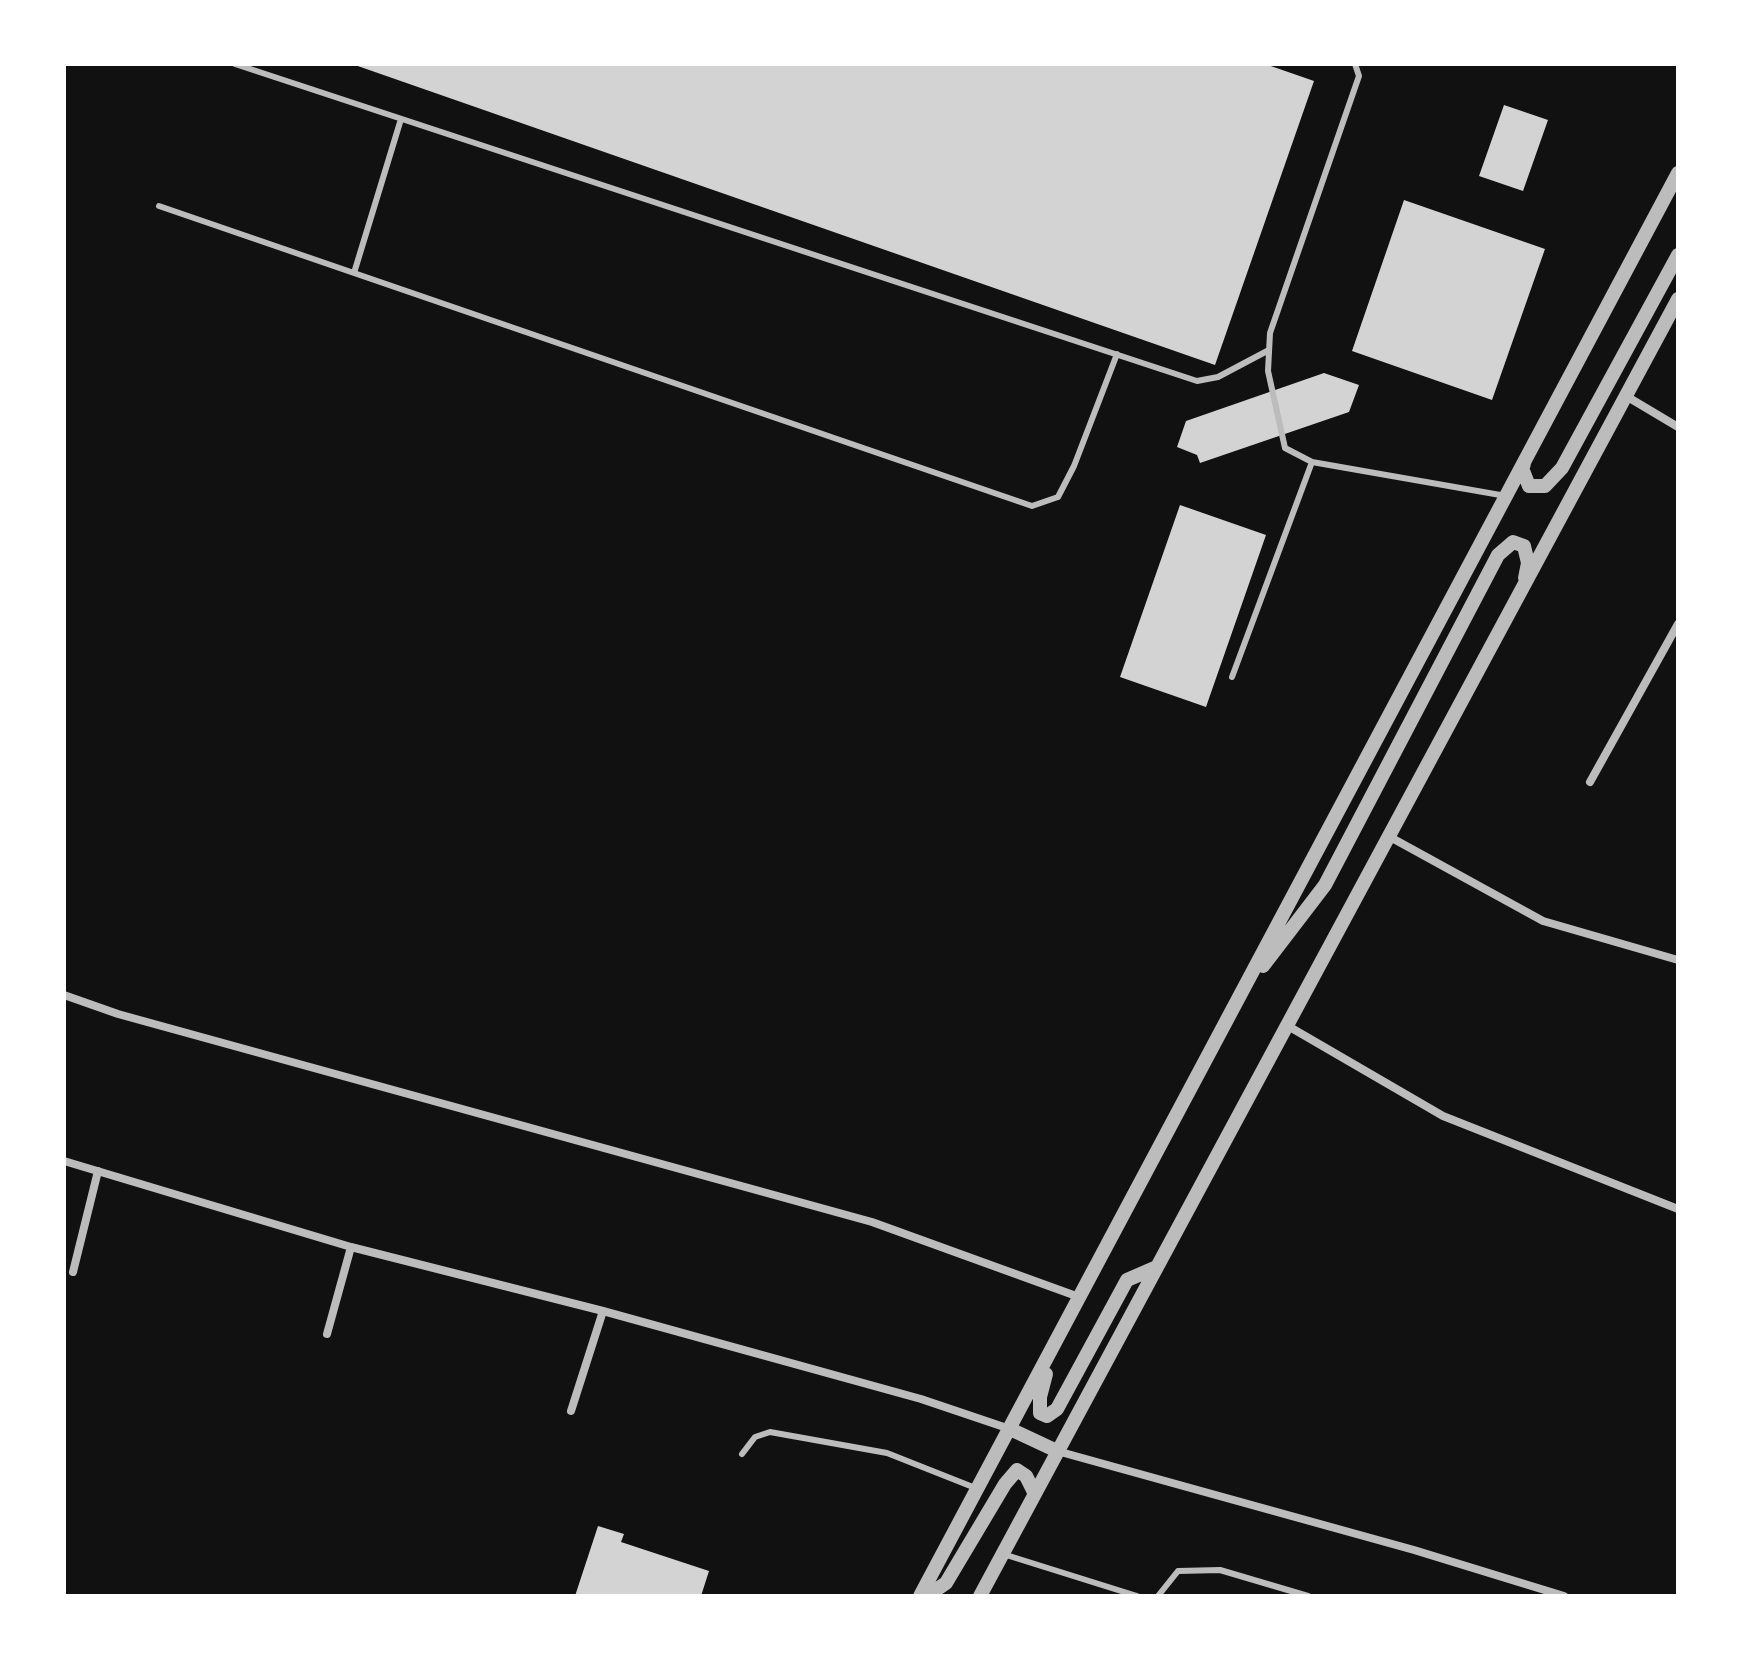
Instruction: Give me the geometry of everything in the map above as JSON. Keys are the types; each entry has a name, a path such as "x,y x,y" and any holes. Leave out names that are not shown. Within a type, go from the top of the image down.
{"street":[{"path":"920,1596 1678,173"},
{"path":"1534,443 1522,468 1529,486 1545,486 1562,468 1678,255"},
{"path":"980,1596 1678,299"},
{"path":"1626,396 1678,427"},
{"path":"1240,995 1325,885 1498,555 1513,542 1524,546 1528,563 1522,591"},
{"path":"1590,782 1678,624"},
{"path":"1390,837 1543,921 1678,960"},
{"path":"64,995 118,1014 872,1222 1079,1297"},
{"path":"1288,1026 1443,1116 1678,1209"},
{"path":"64,1161 351,1247 603,1311 921,1399 1010,1429 1057,1451 1414,1550 1564,1596"},
{"path":"73,1272 98,1171"},
{"path":"327,1334 351,1247"},
{"path":"1053,1346 1040,1397 1040,1413 1047,1416 1057,1409 1127,1280 1157,1267"},
{"path":"571,1411 603,1311"},
{"path":"927,1596 946,1583 1005,1484 1017,1470 1026,1476 1035,1494"}],"lane":[{"path":"235,64 1197,381 1218,377 1269,350"},
{"path":"1355,64 1359,76 1270,333 1268,371 1285,448 1312,462 1506,496"},
{"path":"354,273 401,119"},
{"path":"159,206 1032,506 1058,497 1074,466 1117,354"},
{"path":"1232,677 1312,462"},
{"path":"742,1454 755,1437 770,1432 887,1453 978,1489"},
{"path":"1003,1554 1137,1596"},
{"path":"1158,1596 1178,1571 1220,1570 1308,1596"}],"building":[{"path":"352,64 1265,64 1314,81 1215,365"},
{"path":"1504,105 1548,120 1523,191 1479,176"},
{"path":"1404,200 1545,249 1492,400 1352,351"},
{"path":"1324,373 1359,385 1349,412 1200,463 1197,455 1177,447 1186,421"},
{"path":"1180,505 1266,535 1206,707 1120,677"},
{"path":"598,1526 624,1534 621,1542 709,1571 701,1596 575,1596"}]}
